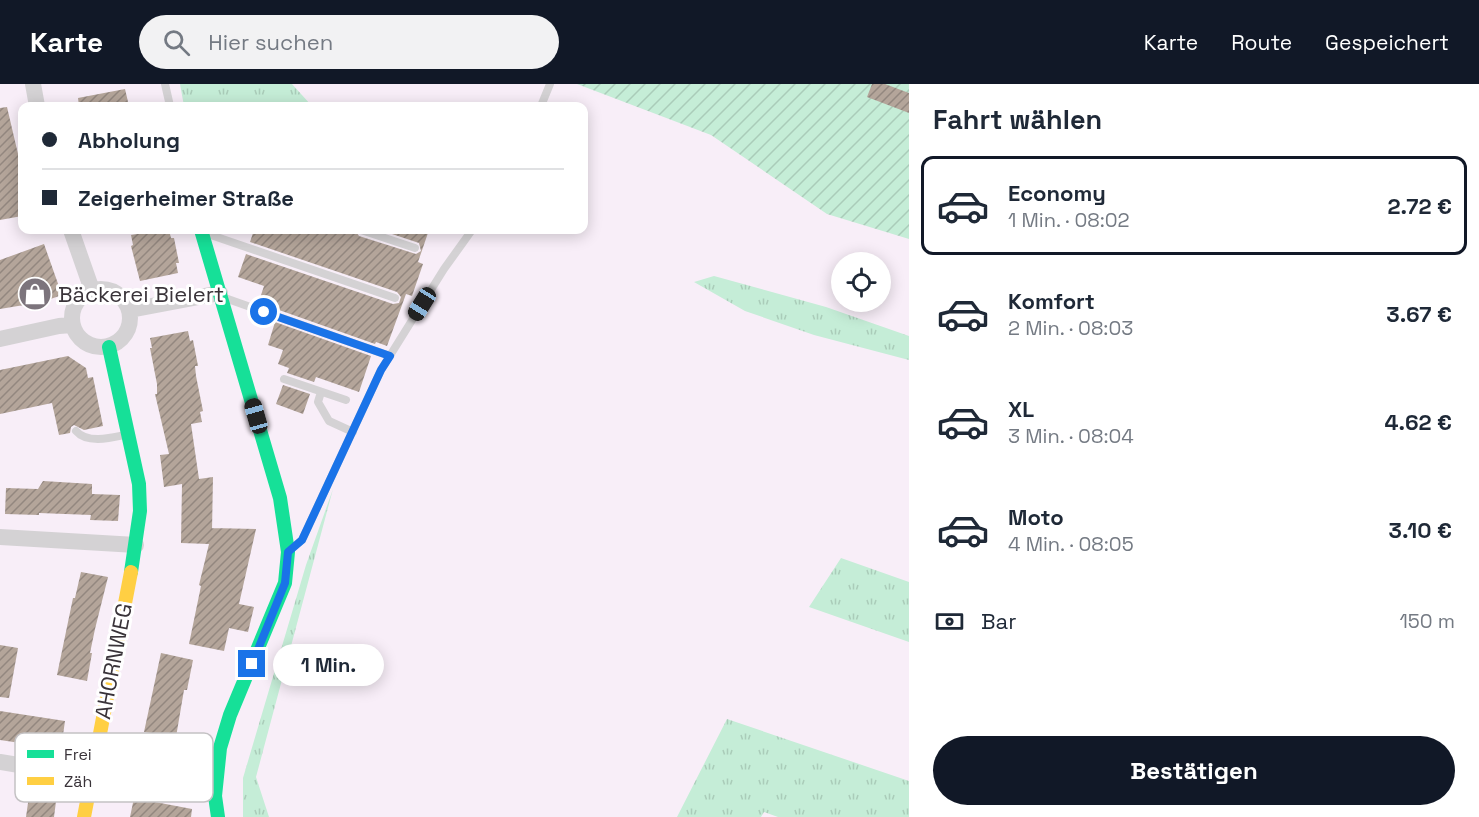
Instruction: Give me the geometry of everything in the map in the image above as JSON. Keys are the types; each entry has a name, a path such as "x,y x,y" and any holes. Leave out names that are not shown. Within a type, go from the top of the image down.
{"street":[{"path":"33,84 36,102"},
{"path":"72,234 92,290"},
{"path":"203,234 280,498 288,552 285,583 230,715 220,748 215,796 218,817"},
{"path":"92,290 111,290 126,302 130,310 129,329 117,343 109,347 90,346 82,341 72,326 72,317 78,300 92,290"},
{"path":"130,310 221,295"},
{"path":"0,339 59,326 72,326"},
{"name":"AHORNWEG","path":"100,733 136,545 140,512 139,484 109,347"},
{"path":"0,537 136,545"},
{"path":"0,762 15,764"},
{"name":"AHORNWEG","path":"84,817 87,802"}],"lane":[{"path":"165,84 169,102"},
{"path":"543,102 550,84"},
{"path":"211,234 395,298"},
{"path":"373,234 415,248"},
{"path":"288,552 302,540 390,356 444,269 469,234"},
{"path":"221,295 390,356"},
{"path":"284,379 346,400"},
{"path":"321,392 318,402 329,421 352,432"},
{"path":"76,431 80,436 87,438 110,439 128,435"}],"green space":[{"path":"180,84 292,84 308,102 183,102"},
{"path":"577,84 909,84 909,239 827,214 711,135"},
{"path":"714,276 826,307 831,309 831,312 840,312 909,336 909,360 814,335 745,311 694,282"},
{"path":"333,489 256,777 269,817 243,817 243,778 306,565"},
{"path":"841,558 909,582 909,642 809,607"},
{"path":"727,719 909,781 909,817 778,817 764,812 761,817 677,817"}],"building":[{"path":"872,84 885,84 909,93 909,113 867,97"},
{"path":"125,89 128,102 78,102 78,98"},
{"path":"7,107 18,154 18,217 0,220 0,108"},
{"path":"170,234 171,238 174,238 179,263 176,263 178,273 140,281 131,246 133,245 131,235"},
{"path":"253,234 358,234 416,254 421,251 419,243 392,234 428,234 418,262 423,264 412,296 406,294 387,346 376,342 375,344 259,301 264,286 238,277 246,254 393,304 399,303 401,297 397,292 250,242"},
{"path":"44,244 62,295 42,302 0,309 0,260"},
{"path":"275,322 371,356 359,392 316,377 314,382 287,373 289,368 278,364 283,350 268,345"},
{"path":"188,331 190,341 193,340 198,366 195,366 196,376 203,411 200,412 202,422 191,424 199,479 213,477 212,528 256,529 239,604 254,607 248,632 229,628 224,651 189,644 209,544 181,543 182,484 164,487 160,455 169,454 155,394 157,394 157,384 150,338"},
{"path":"68,356 86,368 88,378 93,377 103,426 84,430 74,425 70,433 59,435 52,403 0,414 0,370"},
{"path":"283,385 310,394 303,414 276,404"},
{"path":"43,481 92,484 92,494 120,495 118,521 90,520 91,515 5,514 6,488 38,489"},
{"path":"81,572 108,577 90,653 92,653 87,681 57,675 73,598 75,598"},
{"path":"0,645 18,648 9,698 0,697"},
{"path":"161,653 193,660 187,690 184,690 177,733 144,732"},
{"path":"0,711 65,721 63,733 15,733 15,742 0,740"},
{"path":"28,802 56,802 54,817 26,817"},
{"path":"133,802 155,802 192,809 191,817 130,817"}],"traffic: fast":[{"path":"202,234 280,498 288,552 285,583 230,715 220,748 215,796 218,817"},
{"path":"109,347 139,484 140,511 131,572"}],"traffic: slow":[{"path":"100,733 131,572"},
{"path":"84,817 87,802"}],"place":[{"name":"Bäckerei Bielert","path":"35,294"}],"route":[{"path":"252,664 285,583 288,552 302,540 381,370 390,356 264,312"}]}
